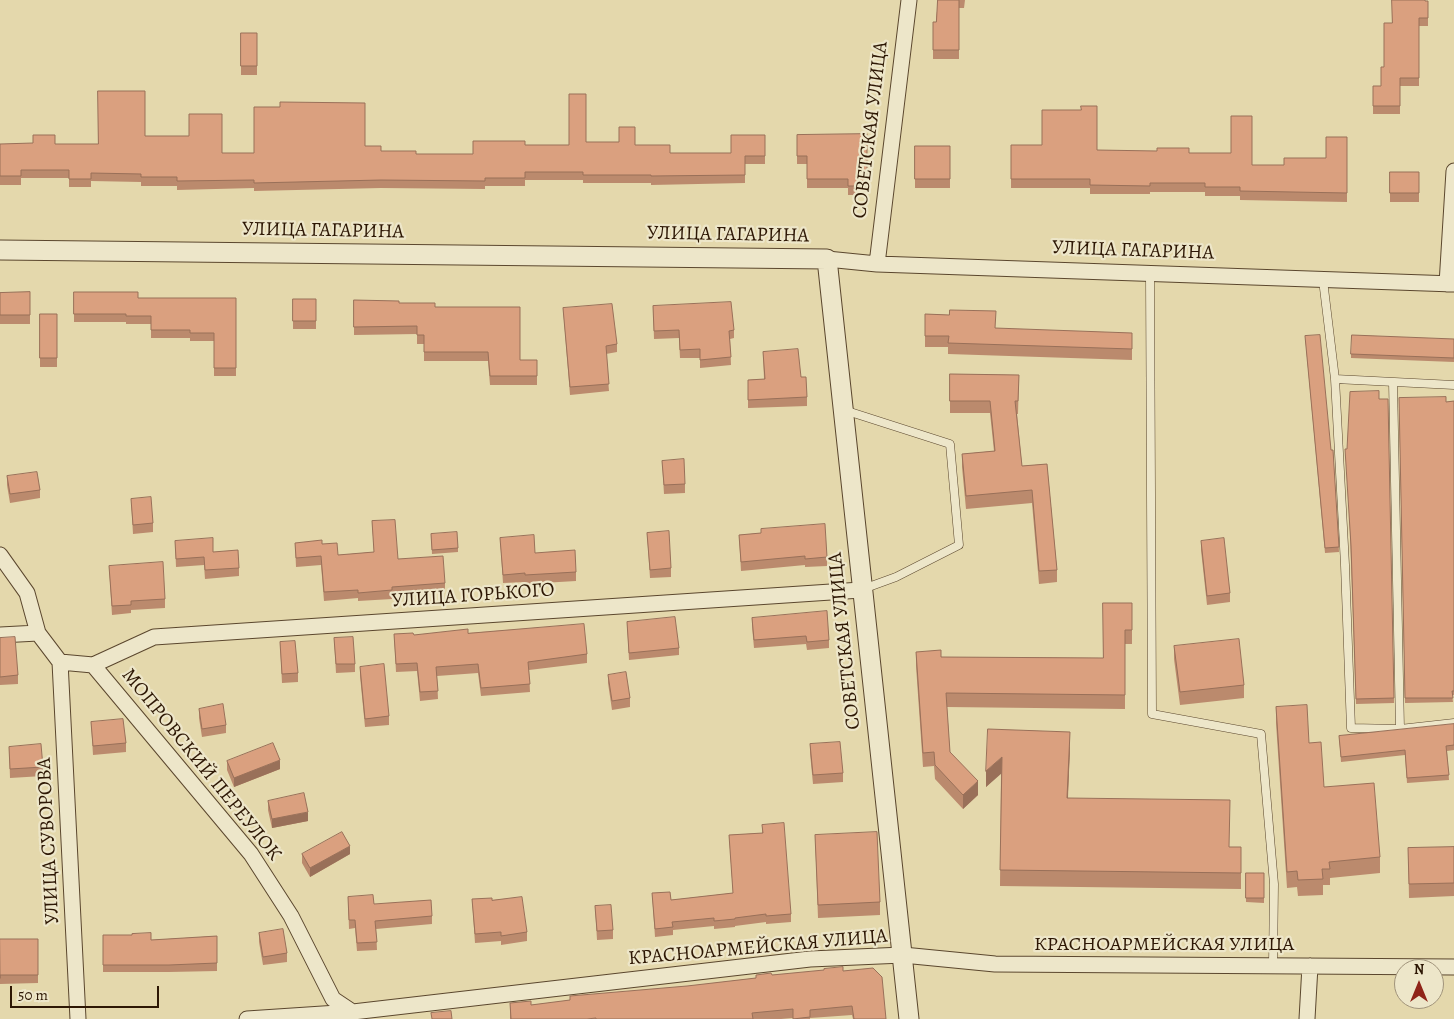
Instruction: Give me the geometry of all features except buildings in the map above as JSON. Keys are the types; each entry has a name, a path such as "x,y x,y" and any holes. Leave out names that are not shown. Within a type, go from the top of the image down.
{"street":[{"name":"СОВЕТСКАЯ УЛИЦА","path":"877,264 909,0"},
{"path":"1451,284 1454,171"},
{"name":"УЛИЦА ГАГАРИНА","path":"0,250 827,259 877,264 1451,284"},
{"name":"СОВЕТСКАЯ УЛИЦА","path":"827,259 861,590 909,1019"},
{"path":"0,554 27,593 38,633 60,662"},
{"name":"УЛИЦА ГОРЬКОГО","path":"93,665 154,637 861,590"},
{"path":"0,635 38,633"},
{"name":"МОПРОВСКИЙ ПЕРЕУЛОК","path":"60,662 93,665 252,854 291,916 333,999 358,1015"},
{"name":"УЛИЦА СУВОРОВА","path":"60,662 78,1019"},
{"name":"КРАСНОАРМЕЙСКАЯ УЛИЦА","path":"247,1019 358,1015 810,959 903,954 995,964 1454,967"},
{"path":"1307,1019 1310,966"}],"lane":[{"path":"1150,274 1152,714 1262,734 1274,884 1273,966"},
{"path":"1323,280 1335,379 1351,728 1400,729 1454,723"},
{"path":"1335,379 1454,385"},
{"path":"1393,382 1400,729"},
{"path":"842,409 950,444 959,545 896,577 861,590"}]}
